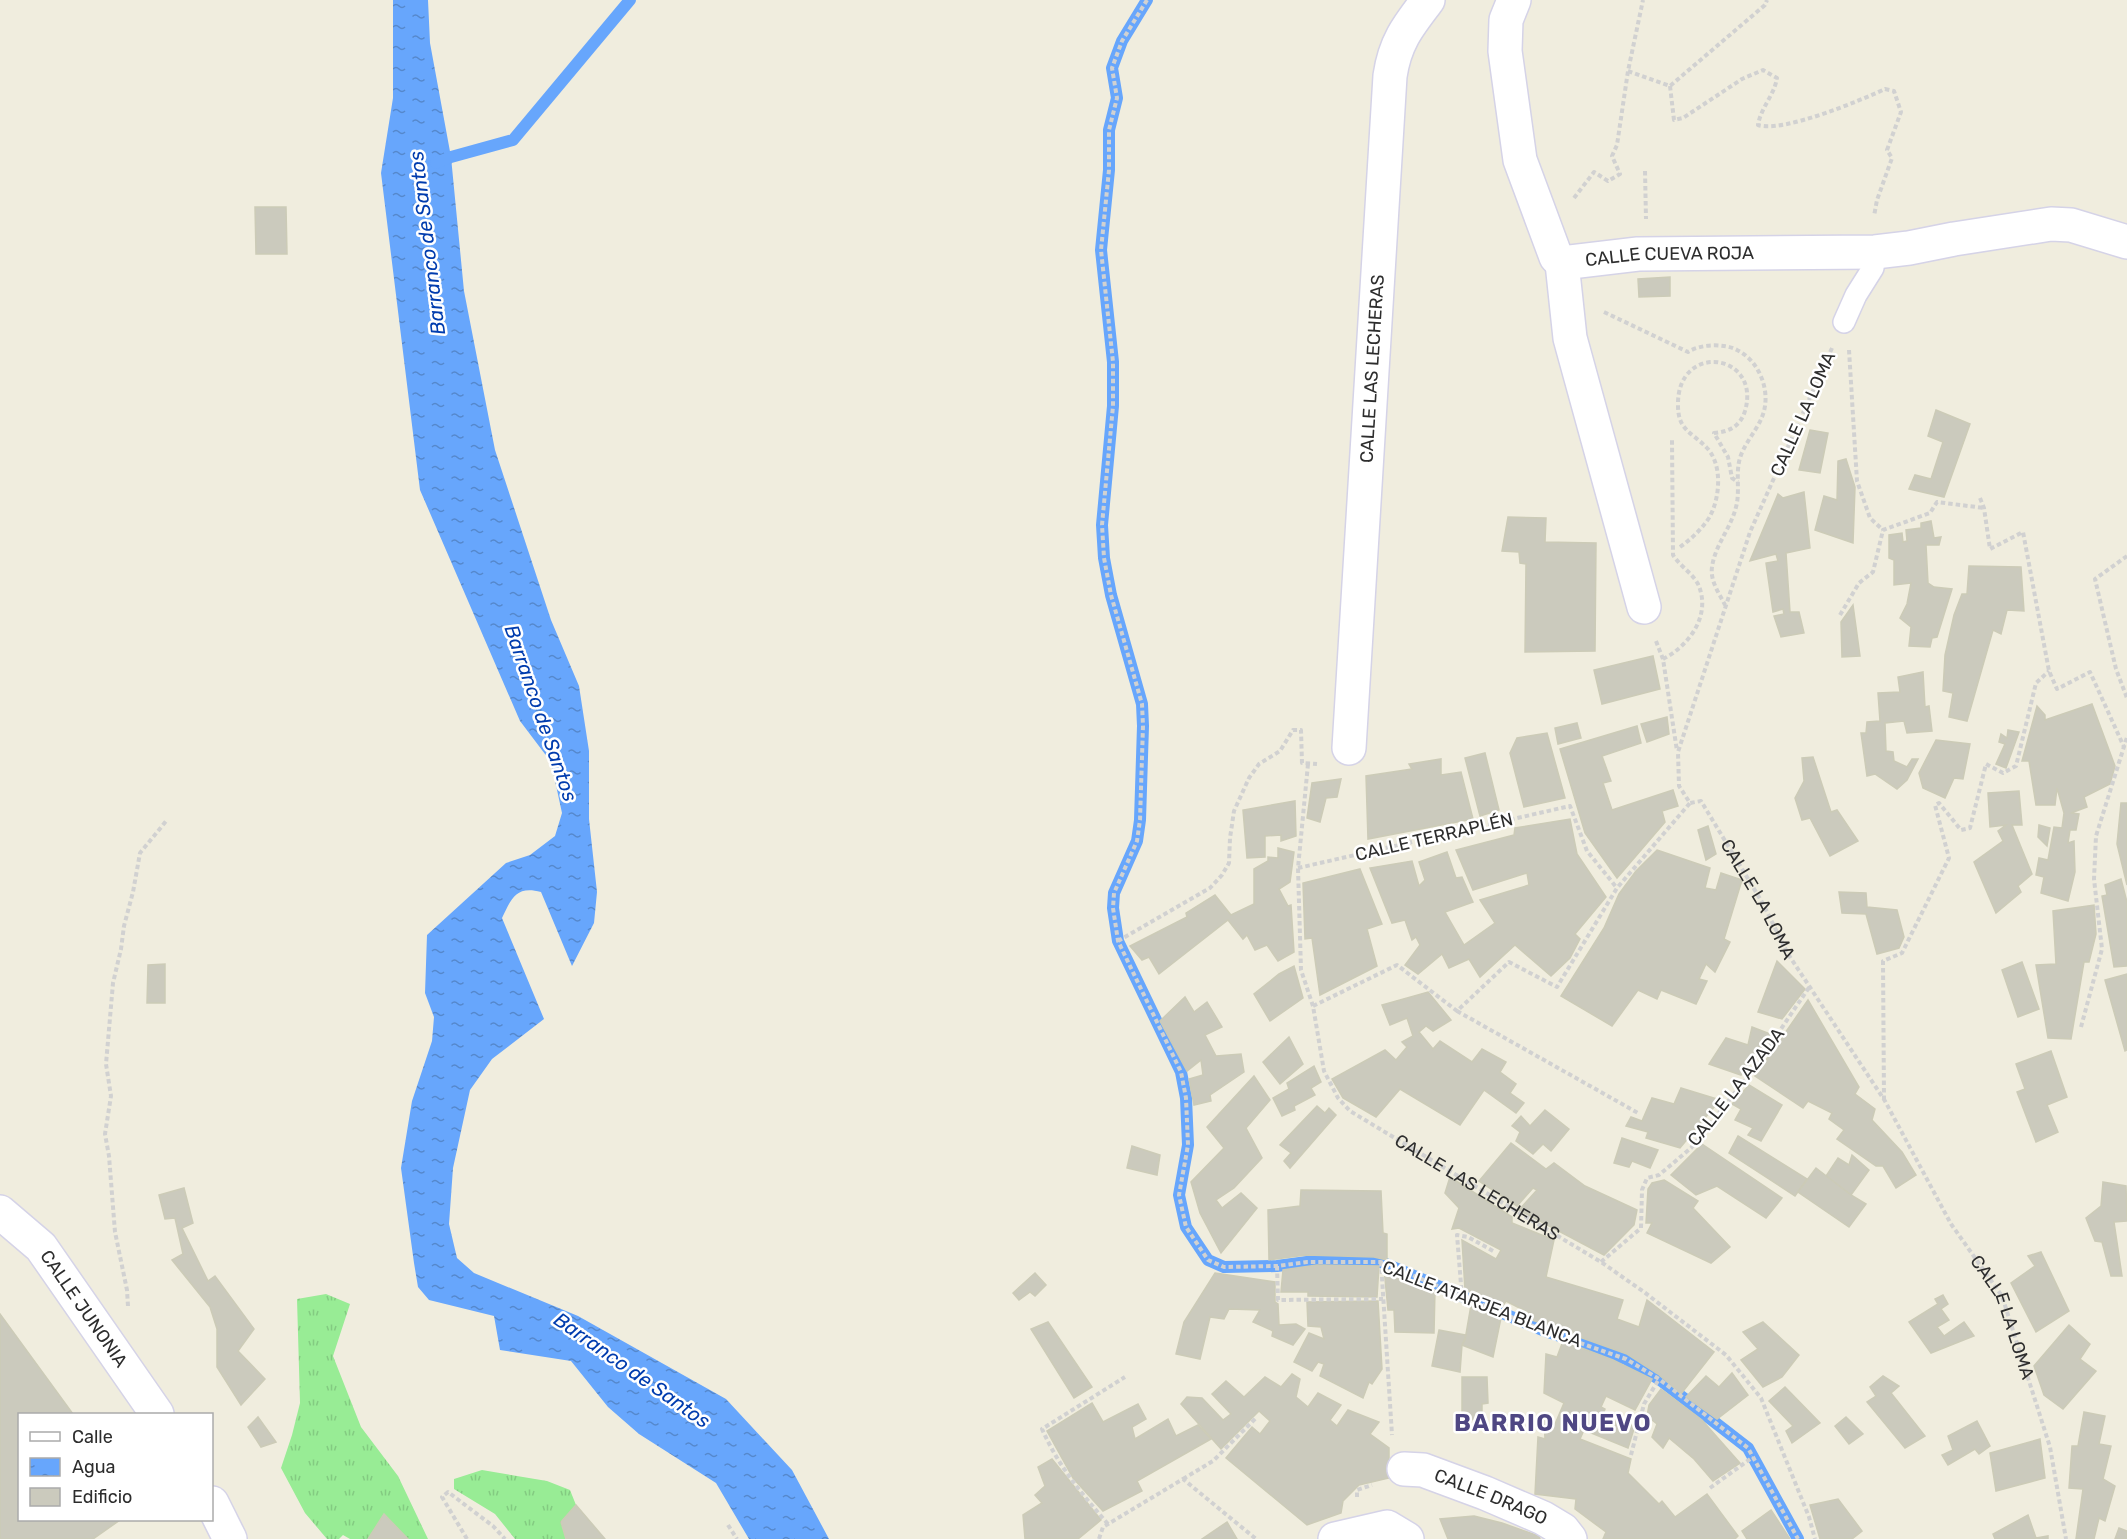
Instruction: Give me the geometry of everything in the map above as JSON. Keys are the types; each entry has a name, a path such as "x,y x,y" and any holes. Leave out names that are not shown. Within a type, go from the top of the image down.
{"street":[{"name":"CALLE LAS LECHERAS","path":"1349,748 1390,76 1393,56 1400,38 1428,0"},
{"path":"1514,0 1506,20 1505,51 1521,160 1556,257 1562,263"},
{"name":"CALLE CUEVA ROJA","path":"1644,607 1570,338 1562,263 1638,254 1872,237 1909,248 1954,238 2051,224 2071,225 2127,242"},
{"name":"CALLE JUNONIA","path":"0,1212 41,1247 156,1413"},
{"name":"CALLE DRAGO","path":"1399,1456 1423,1470 1543,1518 1563,1530 1570,1539"},
{"path":"213,1505 230,1539"},
{"path":"1335,1539 1387,1527 1407,1539"}],"lane":[{"path":"1844,322 1856,295 1874,268 1872,237"}],"path":[{"name":"CALLE ATARJEA BLANCA","path":"1147,0 1122,41 1112,68 1117,98 1109,130 1109,170 1101,250 1113,362 1113,417 1102,525 1104,558 1111,595 1142,704 1143,726 1140,820 1137,842 1114,893 1113,908 1118,941 1181,1072 1186,1098 1188,1145 1179,1195 1186,1227 1209,1260 1224,1267 1276,1266 1307,1262 1380,1262 1540,1329 1626,1359 1659,1379 1748,1448 1798,1539"},
{"path":"1594,172 1608,181 1620,174 1612,156 1617,145 1628,71 1643,0"},
{"path":"1670,86 1765,5 1767,0"},
{"path":"1670,86 1674,120 1683,118 1742,79 1763,70 1777,78 1775,90 1760,113 1758,125 1766,127 1825,112 1884,89 1894,91 1901,112 1887,150 1892,158 1877,200 1872,237"},
{"path":"1628,71 1670,86"},
{"path":"1645,171 1647,229"},
{"path":"1856,295 1861,324 1849,350 1857,481 1870,518 1883,530"},
{"path":"1566,303 1585,303 1688,352 1705,346 1731,347 1748,357 1762,378 1766,405 1763,416 1739,461 1737,505 1711,569 1712,580 1726,605"},
{"name":"CALLE LA LOMA","path":"1844,322 1750,532 1678,752 1679,786 1690,803 1701,801 1762,902 1788,954 1884,1101 1951,1224 2002,1296 2050,1447 2066,1539"},
{"path":"1680,547 1693,537 1709,517 1716,495 1717,468 1714,458 1709,450 1682,425 1678,410 1680,384 1686,374 1704,363 1722,363 1733,368 1742,376 1746,385 1747,403 1740,422 1733,429 1714,433 1728,457 1732,478 1738,482"},
{"path":"1663,659 1674,653 1693,634 1700,617 1701,604 1697,582 1673,555 1671,440"},
{"path":"1980,498 1984,508 1990,549 2023,532 2049,670 2056,689 2090,672 2124,747"},
{"path":"1883,530 1930,513 1936,501 1984,508"},
{"path":"1840,615 1859,583 1874,572 1883,530"},
{"path":"2127,556 2095,579 2116,669 2127,698"},
{"path":"1644,607 1663,659 1678,752"},
{"path":"1884,1101 1883,961 1902,953 1949,858 1935,805 1939,803 1961,830 1970,828 1986,764 2003,773 2016,766 2036,683 2049,670"},
{"name":"CALLE LAS LECHERAS","path":"1118,941 1210,888 1222,875 1229,863 1234,811 1249,778 1259,764 1280,751 1293,730 1301,730 1302,763 1308,764 1298,868 1301,970 1313,1005 1324,1071 1338,1098 1350,1111 1601,1262 1726,1355 1761,1398 1809,1517 1815,1539"},
{"path":"2081,1027 2102,949 2094,879 2096,836 2127,737"},
{"path":"1457,1011 1509,962 1557,987 1617,888 1690,803"},
{"name":"CALLE TERRAPLÉN","path":"1298,868 1570,806 1587,851 1617,888"},
{"path":"128,1310 127,1290 115,1232 105,1134 111,1096 106,1064 112,983 140,853 167,820"},
{"path":"1313,1005 1397,965 1457,1011 1638,1113"},
{"name":"CALLE LA AZADA","path":"1601,1262 1641,1228 1642,1190 1647,1178 1659,1174 1691,1148 1756,1066 1810,986"},
{"path":"1462,1297 1457,1235 1468,1237 1495,1252"},
{"path":"1380,1262 1399,1456"},
{"path":"1276,1266 1278,1300 1383,1299"},
{"path":"1108,1524 1072,1483 1052,1451 1042,1429 1125,1377"},
{"path":"1631,1455 1644,1404 1659,1379"},
{"path":"1099,1539 1103,1527 1214,1461 1257,1417"},
{"path":"1710,1488 1753,1457"},
{"path":"1183,1479 1256,1539"},
{"path":"467,1539 442,1497 448,1492 493,1526 505,1539"},
{"path":"728,1525 737,1539"}],"green space":[{"path":"326,1294 350,1304 333,1356 361,1427 398,1476 428,1539 408,1539 384,1514 368,1539 350,1539 343,1535 339,1539 327,1539 305,1513 281,1468 300,1403 297,1299"},
{"path":"482,1470 547,1481 570,1490 576,1505 561,1522 566,1539 515,1539 495,1514 454,1489 454,1479"}],"water":[{"name":"Barranco de Santos","path":"393,0 428,0 430,43 451,157 464,291 495,450 551,620 579,686 589,751 589,819 597,892 594,923 572,966 541,892 526,890 520,892 512,900 502,918 544,1019 492,1059 470,1090 453,1168 449,1224 457,1258 474,1273 578,1316 726,1399 792,1470 829,1539 749,1539 716,1483 639,1434 608,1407 571,1361 500,1350 494,1316 429,1300 418,1287 401,1168 412,1101 432,1041 434,1017 425,993 427,935 506,863 530,855 555,836 562,813 551,762 520,721 420,490 381,173 393,98"}],"building":[{"path":"255,207 286,207 287,254 256,254"},
{"path":"1670,277 1670,296 1639,297 1638,279"},
{"path":"1936,410 1970,424 1944,497 1909,489 1915,475 1931,479 1943,442 1928,436"},
{"path":"1810,430 1828,433 1820,473 1799,470"},
{"path":"1846,459 1855,487 1853,543 1815,530 1824,496 1837,500 1838,461"},
{"path":"1804,492 1810,548 1786,553 1790,612 1799,612 1804,633 1781,637 1774,616 1784,614 1783,609 1773,612 1766,563 1778,561 1776,554 1750,561 1778,494 1783,498"},
{"path":"1508,517 1546,518 1545,542 1596,543 1595,651 1525,652 1526,564 1520,563 1519,552 1502,551"},
{"path":"1931,521 1934,538 1941,537 1939,545 1926,545 1928,583 1934,587 1952,589 1937,637 1932,638 1930,647 1909,646 1911,627 1900,618 1907,604 1911,583 1894,585 1894,560 1889,558 1889,535 1902,533 1903,542 1907,541 1906,530 1921,528 1921,523"},
{"path":"1969,566 2021,567 2024,611 2007,610 2001,634 1993,630 1967,721 1949,717 1953,693 1943,691 1945,655 1954,615 1962,594 1967,594"},
{"path":"1853,605 1860,656 1842,657 1841,622"},
{"path":"1653,656 1660,689 1602,704 1594,670"},
{"path":"1923,672 1925,707 1929,706 1932,731 1907,733 1904,721 1885,723 1886,751 1893,752 1894,761 1907,767 1912,759 1918,759 1907,780 1897,789 1875,774 1867,776 1861,733 1866,733 1867,722 1880,721 1878,693 1900,692 1898,677"},
{"path":"2092,704 2115,766 2110,784 2084,797 2087,807 2071,813 2079,814 2076,830 2070,830 2068,843 2074,841 2075,872 2068,901 2041,893 2044,877 2036,875 2039,858 2048,860 2054,827 2062,828 2064,813 2057,788 2055,805 2036,805 2029,761 2022,761 2037,706 2045,715 2045,720"},
{"path":"1667,717 1669,734 1647,742 1641,724"},
{"path":"1577,723 1581,738 1558,744 1555,728"},
{"path":"1637,726 1641,743 1602,756 1611,781 1603,783 1612,810 1673,790 1678,806 1662,811 1665,822 1617,878 1585,833 1560,749"},
{"path":"2008,730 2019,732 2006,768 1996,764 2005,744 1999,742 2001,734 2007,738"},
{"path":"1547,733 1565,798 1524,807 1510,753 1517,738"},
{"path":"1936,740 1970,744 1963,779 1954,778 1945,798 1923,788 1919,773"},
{"path":"1485,753 1499,810 1480,816 1465,758"},
{"path":"1813,757 1831,812 1837,810 1858,841 1830,856 1810,818 1802,820 1795,798 1804,781 1802,758"},
{"path":"1441,759 1441,775 1461,772 1473,819 1368,839 1366,776 1412,769 1409,764"},
{"path":"1341,779 1337,797 1326,798 1320,822 1307,818 1312,783"},
{"path":"2019,791 2022,825 2012,825 2032,874 2018,886 2021,892 1996,913 1974,862 2003,841 1998,831 2006,825 1990,827 1988,793"},
{"path":"1295,801 1296,836 1281,841 1281,835 1265,836 1265,857 1247,858 1243,810"},
{"path":"2121,803 2127,803 2127,885 2117,844"},
{"path":"1570,819 1577,854 1606,897 1575,934 1580,939 1570,958 1551,976 1515,945 1480,977 1469,959 1449,968 1442,954 1418,974 1405,965 1420,945 1416,937 1412,940 1405,920 1392,923 1370,868 1412,861 1419,886 1425,880 1419,862 1447,852 1456,878 1462,877 1473,902 1445,912 1464,945 1495,923 1480,900 1529,885 1527,873 1473,890 1456,850 1514,835 1515,828"},
{"path":"2039,825 2050,828 2047,846 2038,837"},
{"path":"1708,826 1716,854 1706,860 1698,830"},
{"path":"1278,848 1294,852 1290,882 1279,889 1288,906 1291,905 1294,952 1278,961 1267,945 1255,950 1247,935 1243,939 1228,920 1159,974 1149,957 1142,960 1130,946 1187,917 1186,913 1215,895 1231,915 1254,904 1254,869 1268,861 1268,857 1278,858"},
{"path":"1657,850 1710,868 1705,888 1716,890 1721,873 1742,880 1724,939 1730,942 1715,972 1706,964 1699,979 1707,981 1696,1004 1661,990 1657,999 1638,990 1612,1026 1561,996 1604,928 1619,894 1636,871"},
{"path":"1360,869 1382,924 1367,929 1377,966 1320,995 1312,938 1305,939 1303,883"},
{"path":"2121,879 2127,902 2127,966 2114,967 2102,896 2107,895 2105,885"},
{"path":"1839,892 1866,893 1867,907 1897,910 1904,937 1899,948 1877,954 1866,914 1842,913"},
{"path":"2094,905 2096,934 2089,962 2084,962 2071,1039 2048,1038 2036,965 2056,964 2053,911"},
{"path":"1777,961 1805,989 1782,1019 1758,1012"},
{"path":"2022,962 2039,1009 2018,1017 2002,970"},
{"path":"165,964 165,1003 147,1003 148,965"},
{"path":"1294,966 1303,998 1270,1021 1254,994 1279,974"},
{"path":"2127,974 2127,1050 2125,1051 2105,980"},
{"path":"1428,992 1451,1020 1433,1031 1426,1026 1419,1032 1433,1049 1440,1041 1472,1062 1482,1049 1506,1062 1500,1072 1516,1084 1510,1093 1524,1103 1516,1113 1484,1090 1460,1125 1400,1089 1376,1117 1343,1098 1332,1079 1385,1050 1396,1060 1407,1047 1402,1042 1413,1036 1407,1018 1390,1025 1382,1005"},
{"path":"1185,997 1194,1012 1207,1002 1222,1027 1205,1035 1216,1056 1241,1054 1244,1072 1210,1095 1211,1101 1194,1105 1189,1079 1203,1075 1201,1060 1187,1071 1160,1021"},
{"path":"1808,1000 1859,1087 1855,1094 1875,1109 1872,1120 1902,1152 1916,1175 1896,1188 1883,1166 1876,1166 1837,1139 1844,1130 1829,1119 1832,1113 1808,1101 1803,1108 1755,1076"},
{"path":"1752,1027 1773,1035 1741,1075 1709,1064 1726,1038 1748,1045"},
{"path":"1289,1037 1303,1064 1280,1084 1263,1062"},
{"path":"2051,1051 2067,1097 2047,1105 2058,1132 2036,1142 2017,1092 2025,1089 2016,1064"},
{"path":"1314,1066 1321,1082 1311,1088 1315,1095 1294,1106 1295,1110 1282,1116 1273,1098 1289,1089 1287,1083"},
{"path":"1254,1076 1270,1100 1246,1128 1262,1158 1234,1188 1216,1200 1222,1208 1241,1193 1257,1208 1221,1253 1200,1213 1191,1182 1224,1148 1207,1127"},
{"path":"1749,1085 1782,1105 1761,1141 1748,1135 1753,1128 1735,1120 1741,1109 1732,1104"},
{"path":"1681,1088 1720,1100 1680,1148 1646,1138 1648,1132 1626,1126 1631,1117 1642,1121 1652,1098 1674,1104"},
{"path":"1317,1106 1325,1113 1329,1108 1336,1115 1290,1168 1284,1161 1291,1153 1280,1145"},
{"path":"1545,1110 1569,1129 1551,1151 1543,1144 1533,1154 1516,1141 1520,1132 1512,1126 1521,1116 1530,1126"},
{"path":"1738,1136 1807,1179 1795,1196 1729,1153"},
{"path":"1622,1138 1658,1150 1650,1168 1632,1161 1629,1167 1614,1163"},
{"path":"1511,1143 1546,1169 1554,1163 1585,1186 1637,1210 1634,1225 1604,1255 1519,1210 1537,1190 1533,1188 1517,1206 1479,1181"},
{"path":"1702,1144 1782,1198 1766,1218 1717,1186 1696,1195 1671,1175"},
{"path":"1132,1146 1160,1155 1157,1175 1127,1168"},
{"path":"1852,1155 1869,1170 1851,1195 1826,1176 1838,1158 1849,1165"},
{"path":"1816,1168 1866,1204 1849,1227 1798,1192"},
{"path":"1450,1177 1512,1217 1512,1223 1554,1240 1546,1277 1623,1300 1617,1319 1639,1327 1647,1300 1714,1352 1681,1394 1658,1374 1627,1354 1532,1320 1533,1315 1506,1301 1502,1307 1465,1290 1462,1240 1496,1259 1501,1250 1459,1228 1452,1229 1459,1208 1445,1193"},
{"path":"1664,1180 1698,1201 1693,1208 1730,1247 1711,1263 1647,1233 1652,1223 1646,1223 1648,1189 1652,1183"},
{"path":"2103,1182 2126,1186 2127,1221 2114,1222 2122,1276 2111,1276 2102,1242 2095,1241 2086,1218 2101,1206"},
{"path":"184,1188 193,1223 182,1228 208,1281 215,1276 254,1329 238,1351 265,1379 241,1405 217,1367 217,1329 210,1307 172,1260 183,1254 175,1218 165,1219 159,1195"},
{"path":"1301,1190 1381,1191 1383,1233 1387,1234 1387,1260 1374,1257 1306,1255 1269,1260 1268,1210 1300,1206"},
{"path":"2041,1252 2069,1311 2036,1332 2011,1283 2035,1266 2028,1256"},
{"path":"1317,1265 1379,1266 1377,1297 1308,1296 1308,1292 1281,1292 1283,1270"},
{"path":"1384,1268 1435,1290 1434,1333 1395,1332 1394,1310 1388,1310"},
{"path":"1035,1273 1046,1285 1035,1296 1030,1292 1019,1300 1013,1293"},
{"path":"1215,1273 1275,1282 1275,1302 1278,1304 1279,1325 1296,1324 1305,1329 1293,1345 1272,1336 1273,1331 1253,1322 1260,1310 1229,1309 1224,1319 1210,1317 1200,1359 1176,1354 1184,1322"},
{"path":"1943,1295 1948,1304 1941,1309 1949,1320 1937,1327 1944,1336 1964,1322 1974,1336 1931,1353 1909,1322 1938,1304 1935,1299"},
{"path":"1378,1301 1382,1369 1372,1384 1369,1382 1363,1398 1320,1376 1324,1364 1318,1362 1312,1371 1294,1362 1309,1333 1324,1339 1321,1327 1308,1326 1307,1302"},
{"path":"1471,1305 1501,1318 1493,1357 1462,1345 1465,1340"},
{"path":"0,1314 72,1413 18,1413 18,1521 119,1521 93,1539 0,1539"},
{"path":"1048,1322 1092,1387 1074,1398 1031,1329"},
{"path":"1763,1322 1799,1355 1782,1377 1763,1387 1741,1360 1758,1349 1743,1332"},
{"path":"2069,1325 2090,1344 2080,1359 2096,1371 2063,1409 2044,1395 2034,1366"},
{"path":"1439,1330 1466,1335 1462,1345 1460,1372 1432,1366"},
{"path":"1563,1341 1613,1360 1652,1379 1635,1410 1606,1396 1601,1407 1605,1409 1601,1419 1615,1427 1616,1417 1629,1422 1634,1429 1628,1448 1584,1430 1580,1439 1631,1459 1628,1473 1659,1504 1662,1501 1675,1517 1707,1494 1738,1536 1735,1539 1603,1539 1606,1532 1575,1509 1576,1499 1535,1494 1538,1437 1545,1439 1544,1419 1555,1424 1564,1403 1544,1393 1546,1354 1557,1357"},
{"path":"1732,1373 1748,1395 1717,1419 1686,1397 1706,1376 1719,1387"},
{"path":"1292,1374 1300,1379 1296,1397 1308,1407 1318,1393 1341,1405 1330,1420 1337,1426 1348,1410 1379,1422 1370,1434 1389,1448 1389,1478 1359,1485 1343,1501 1341,1513 1307,1525 1226,1458 1252,1427 1260,1434 1270,1421 1259,1411 1221,1449 1181,1404 1187,1397 1202,1398 1223,1420 1231,1414 1212,1394 1226,1381 1244,1397 1265,1377 1281,1387"},
{"path":"1883,1376 1899,1386 1891,1393 1925,1436 1905,1448 1867,1402 1876,1396 1870,1387"},
{"path":"1462,1377 1487,1377 1488,1403 1482,1404 1482,1420 1462,1419"},
{"path":"1785,1387 1820,1423 1792,1443 1786,1431 1793,1426 1769,1401"},
{"path":"1661,1389 1702,1420 1740,1463 1713,1481 1694,1459 1669,1438 1663,1448 1652,1437 1657,1424 1647,1416 1649,1405"},
{"path":"1092,1403 1103,1422 1138,1404 1146,1419 1132,1427 1135,1439 1168,1419 1176,1436 1198,1425 1211,1439 1137,1481 1142,1491 1103,1511 1073,1478 1047,1431"},
{"path":"2084,1412 2105,1416 2099,1444 2111,1446 2103,1479 2115,1486 2105,1521 2099,1518 2094,1539 2076,1539 2083,1489 2069,1488 2072,1446 2078,1446"},
{"path":"258,1417 276,1442 261,1447 248,1427"},
{"path":"1846,1417 1863,1434 1849,1444 1835,1426"},
{"path":"1977,1421 1990,1446 1979,1454 1975,1449 1948,1465 1942,1455 1953,1450 1948,1436"},
{"path":"2040,1439 2045,1478 1996,1491 1990,1453"},
{"path":"1052,1459 1101,1520 1078,1539 1025,1539 1023,1515 1042,1503 1035,1495 1045,1486 1038,1467"},
{"path":"1838,1499 1862,1531 1852,1539 1820,1539 1810,1505"},
{"path":"576,1505 605,1539 566,1539 561,1522"},
{"path":"1771,1510 1790,1539 1747,1539 1742,1531"},
{"path":"384,1514 408,1539 368,1539"},
{"path":"2028,1515 2036,1538 2048,1536 2048,1539 1995,1539 1993,1534"},
{"path":"1474,1516 1502,1523 1539,1536 1540,1539 1448,1539 1440,1519"},
{"path":"1227,1522 1237,1539 1202,1539"},
{"path":"2119,1528 2127,1531 2127,1539 2115,1539"}],"waterway":[{"name":"Barranco de Santos","path":"436,163 513,140 630,0"},
{"path":"1147,0 1122,41 1112,68 1117,98 1109,130 1109,170 1101,250 1113,362 1113,406 1102,525 1104,558 1111,595 1142,704 1143,726 1140,820 1137,841 1114,893 1113,908 1118,941 1181,1072 1186,1098 1188,1145 1179,1195 1186,1227 1208,1260 1224,1267 1277,1266 1307,1262 1381,1262 1540,1329 1626,1359 1659,1379 1748,1448 1798,1539"}],"district":[{"name":"BARRIO NUEVO","path":"1553,1423"}]}
